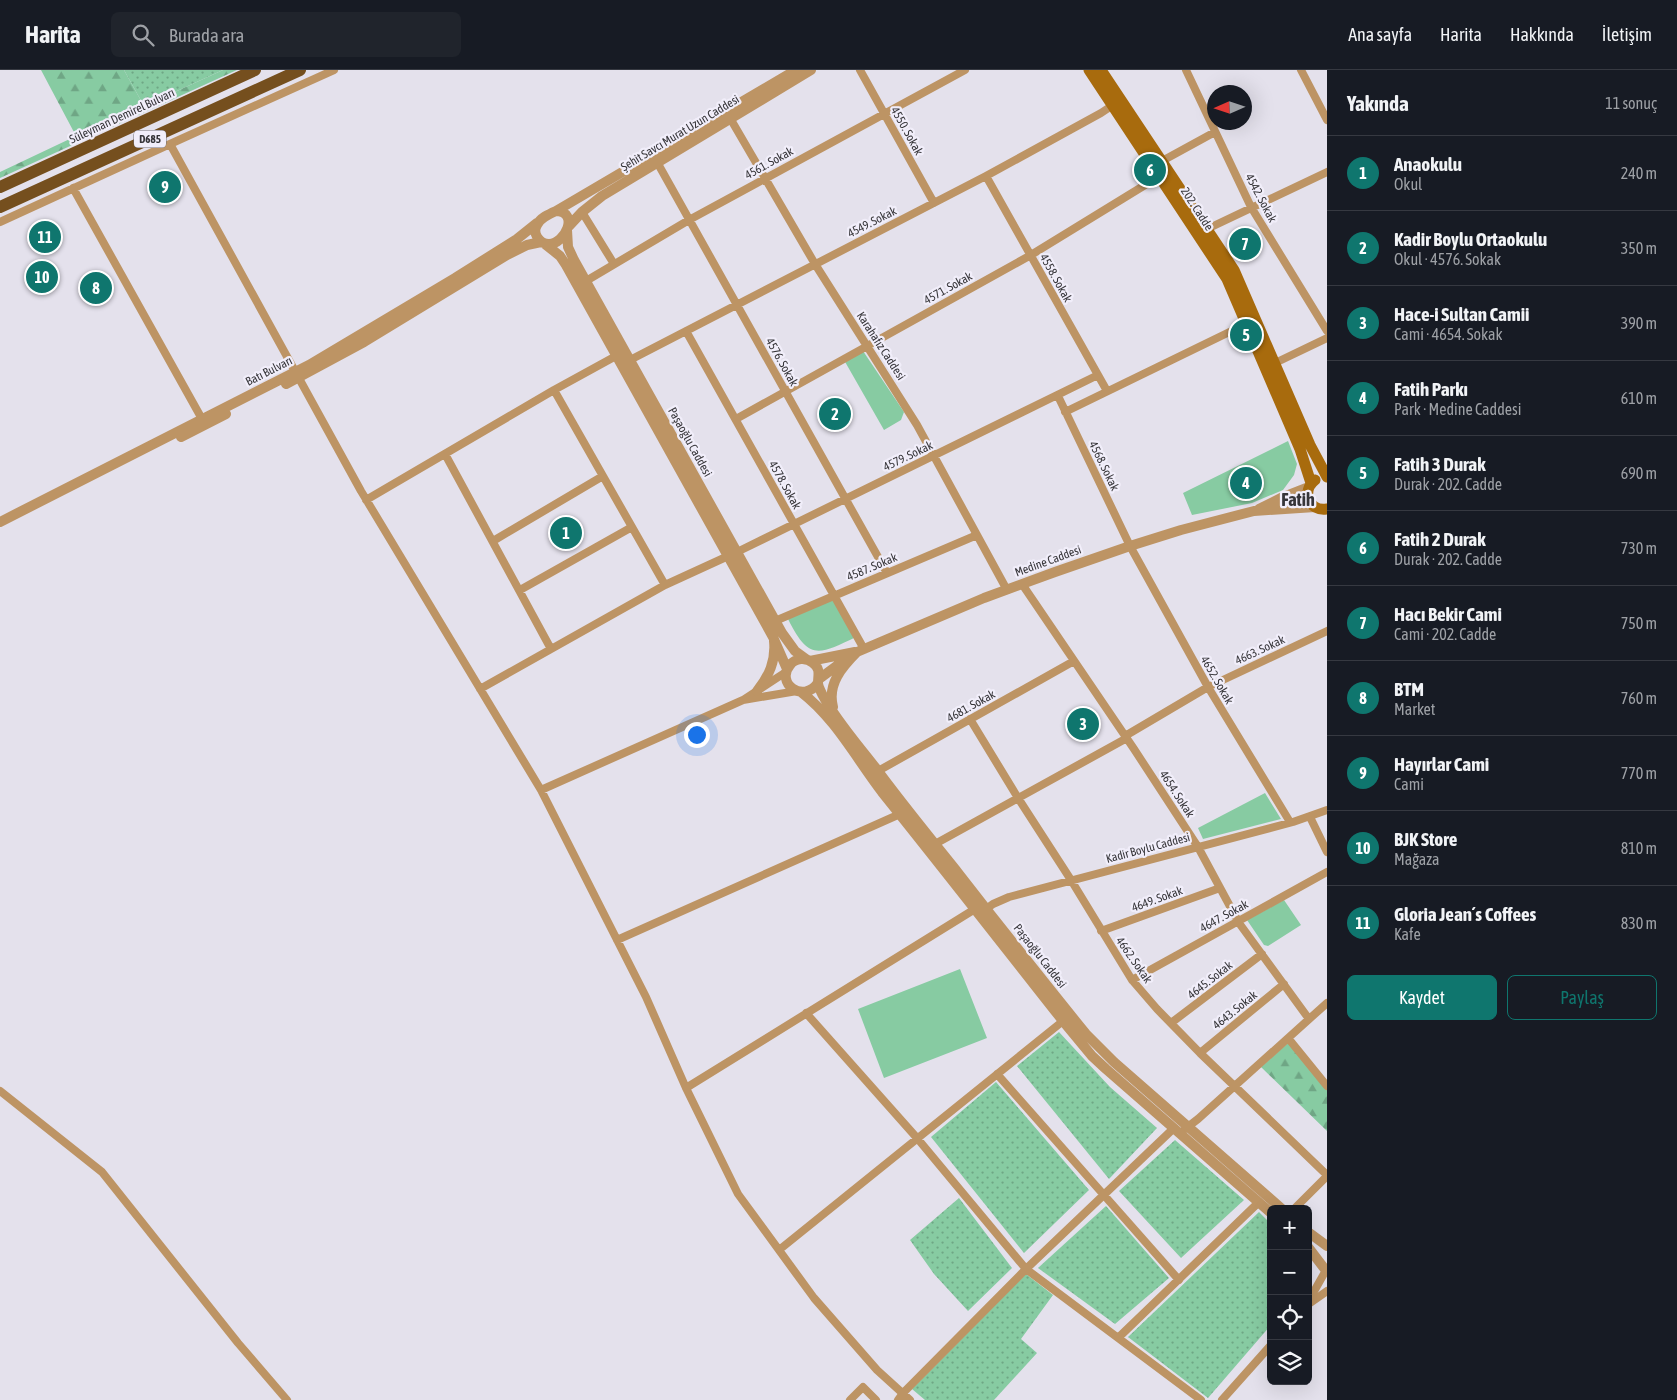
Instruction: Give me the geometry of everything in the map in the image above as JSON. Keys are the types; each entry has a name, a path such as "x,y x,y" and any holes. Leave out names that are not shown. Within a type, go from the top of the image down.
{"highway":[{"name":"Süleyman Demirel Bulvarı","path":"0,187 255,70"},
{"name":"D685","path":"0,206 300,70"}],"main road":[{"name":"202. Cadde","path":"1089,70 1117,102 1207,229 1236,274 1251,322 1300,449 1310,485 1307,498 1311,504 1320,509"},
{"name":"202. Cadde","path":"1101,70 1117,102"},
{"name":"202. Cadde","path":"1163,169 1275,363 1310,445 1327,478"},
{"path":"1310,485 1317,479 1327,478"},
{"path":"1320,509 1327,522"}],"street":[{"path":"0,222 334,70"},
{"name":"Şehit Savcı Murat Uzun Caddesi","path":"556,212 796,70"},
{"name":"Şehit Savcı Murat Uzun Caddesi","path":"568,228 582,212 602,196 811,70"},
{"name":"4550. Sokak","path":"860,70 934,203"},
{"name":"4561. Sokak","path":"586,281 765,178 965,70"},
{"name":"4542. Sokak","path":"1186,70 1251,207 1327,331"},
{"path":"1301,70 1327,120"},
{"name":"4549. Sokak","path":"630,360 986,176 1117,102"},
{"name":"Karahafız Caddesi","path":"730,118 815,264 917,425 1007,590"},
{"name":"4571. Sokak","path":"736,419 1031,255 1163,169 1215,132"},
{"path":"170,144 366,500 541,790 646,997 686,1088 738,1194 814,1298 900,1396 910,1400"},
{"name":"4576. Sokak","path":"657,162 887,573"},
{"path":"1207,229 1327,172"},
{"name":"4558. Sokak","path":"986,176 1107,391"},
{"path":"73,188 202,419"},
{"path":"556,212 567,216 568,228 556,242 543,243 536,236 537,223 556,212"},
{"path":"582,212 614,264"},
{"name":"Batı Bulvarı","path":"0,522 202,419 298,375 455,278 510,243 537,223"},
{"name":"Paşaoğlu Caddesi","path":"568,228 568,247 733,554 787,670"},
{"name":"Batı Bulvarı","path":"0,530 364,342 507,255 527,245 543,243"},
{"name":"Paşaoğlu Caddesi","path":"543,243 563,260 616,356 733,554 790,644 800,656 808,660"},
{"path":"1065,412 1251,322"},
{"name":"4578. Sokak","path":"686,331 834,596 860,650"},
{"path":"1275,363 1327,338"},
{"path":"366,500 616,356"},
{"name":"4579. Sokak","path":"480,689 665,584 733,554 1098,375"},
{"path":"554,390 665,584"},
{"name":"4568. Sokak","path":"1058,396 1130,546"},
{"path":"445,454 552,648"},
{"path":"493,541 603,476"},
{"name":"Medine Caddesi","path":"818,681 833,667 860,650 1022,584 1130,546 1181,530 1254,511 1310,485"},
{"name":"Medine Caddesi","path":"1254,511 1320,509"},
{"path":"520,590 632,527"},
{"name":"4587. Sokak","path":"776,621 977,535"},
{"name":"4652. Sokak","path":"1130,546 1208,687 1290,822"},
{"name":"4654. Sokak","path":"1022,584 1198,847 1238,921 1309,1019"},
{"name":"4663. Sokak","path":"935,844 1126,737 1208,687 1327,631"},
{"path":"757,691 767,678 772,665 773,637"},
{"path":"834,712 831,697 832,687 843,667 860,650"},
{"name":"Medine Caddesi","path":"808,660 860,650"},
{"path":"541,790 743,700 787,670 793,662 808,660 817,666 819,672 818,681 810,691 743,700"},
{"name":"4681. Sokak","path":"878,771 1074,661"},
{"path":"787,670 789,686 799,692"},
{"name":"Paşaoğlu Caddesi","path":"818,681 824,698 834,712 935,844 980,911 1063,1021 1092,1056 1180,1129 1277,1205"},
{"name":"Paşaoğlu Caddesi","path":"799,692 814,703 827,717 900,814 980,911 1100,1049 1180,1129 1267,1209"},
{"name":"4662. Sokak","path":"970,719 1132,980 1171,1024 1327,1176"},
{"name":"Kadir Boylu Caddesi","path":"686,1088 806,1013 980,911 1009,897 1310,817 1327,810"},
{"path":"617,940 900,814"},
{"path":"1310,817 1327,852"},
{"name":"4647. Sokak","path":"1132,980 1327,872"},
{"name":"4649. Sokak","path":"1101,931 1220,888"},
{"name":"4645. Sokak","path":"1171,1024 1262,954"},
{"name":"4643. Sokak","path":"1200,1053 1284,984"},
{"path":"900,1396 1026,1269 1104,1196 1180,1129 1234,1086 1327,1003"},
{"path":"806,1013 917,1138 1026,1269 1201,1400"},
{"path":"779,1250 1063,1021"},
{"path":"1288,1038 1327,1086"},
{"path":"997,1074 1179,1280"},
{"path":"0,1091 102,1172 238,1343 286,1400"},
{"path":"1298,1205 1327,1176"},
{"path":"1118,1338 1259,1202"},
{"path":"1312,1235 1327,1246"},
{"path":"1310,1250 1326,1269 1312,1295"},
{"path":"1312,1300 1327,1291"},
{"path":"1222,1400 1267,1349"},
{"path":"850,1400 863,1387 876,1400"}],"green space":[{"path":"41,70 124,70 144,106 223,70 237,70 0,178 0,172 76,136"},
{"path":"124,70 223,70 144,106"},
{"path":"861,348 904,412 901,420 884,430 844,360"},
{"path":"1288,441 1297,464 1294,475 1283,490 1252,503 1192,515 1183,493"},
{"path":"834,599 856,637 832,648 816,650 809,648 795,633 788,619"},
{"path":"1265,793 1281,819 1203,839 1198,828"},
{"path":"1284,900 1301,925 1268,946 1264,945 1247,920"},
{"path":"960,969 987,1038 884,1078 858,1009"},
{"path":"1059,1032 1110,1087 1157,1128 1109,1179 1017,1066"},
{"path":"1288,1043 1327,1090 1327,1131 1261,1067"},
{"path":"996,1082 1089,1190 1024,1253 931,1137"},
{"path":"1175,1140 1244,1200 1181,1258 1119,1191"},
{"path":"959,1198 1012,1268 968,1311 934,1274 910,1240"},
{"path":"1106,1206 1169,1278 1115,1324 1038,1268"},
{"path":"1259,1212 1267,1220 1267,1330 1208,1398 1128,1337"},
{"path":"1026,1274 1053,1295 1021,1339 1037,1353 994,1400 925,1400 912,1389"}],"place":[{"name":"Fatih 2 Durak","path":"1150,170"},
{"name":"Hayırlar Cami","path":"165,187"},
{"name":"Gloria Jean´s Coffees","path":"45,237"},
{"name":"Hacı Bekir Cami","path":"1245,244"},
{"name":"BJK Store","path":"42,277"},
{"name":"BTM","path":"96,288"},
{"name":"Fatih 3 Durak","path":"1246,335"},
{"name":"Kadir Boylu Ortaokulu","path":"835,414"},
{"name":"Fatih Parkı","path":"1246,483"},
{"name":"Anaokulu","path":"566,533"},
{"name":"Hace-i Sultan Camii","path":"1083,724"}],"district":[{"name":"Fatih","path":"1298,499"}]}
